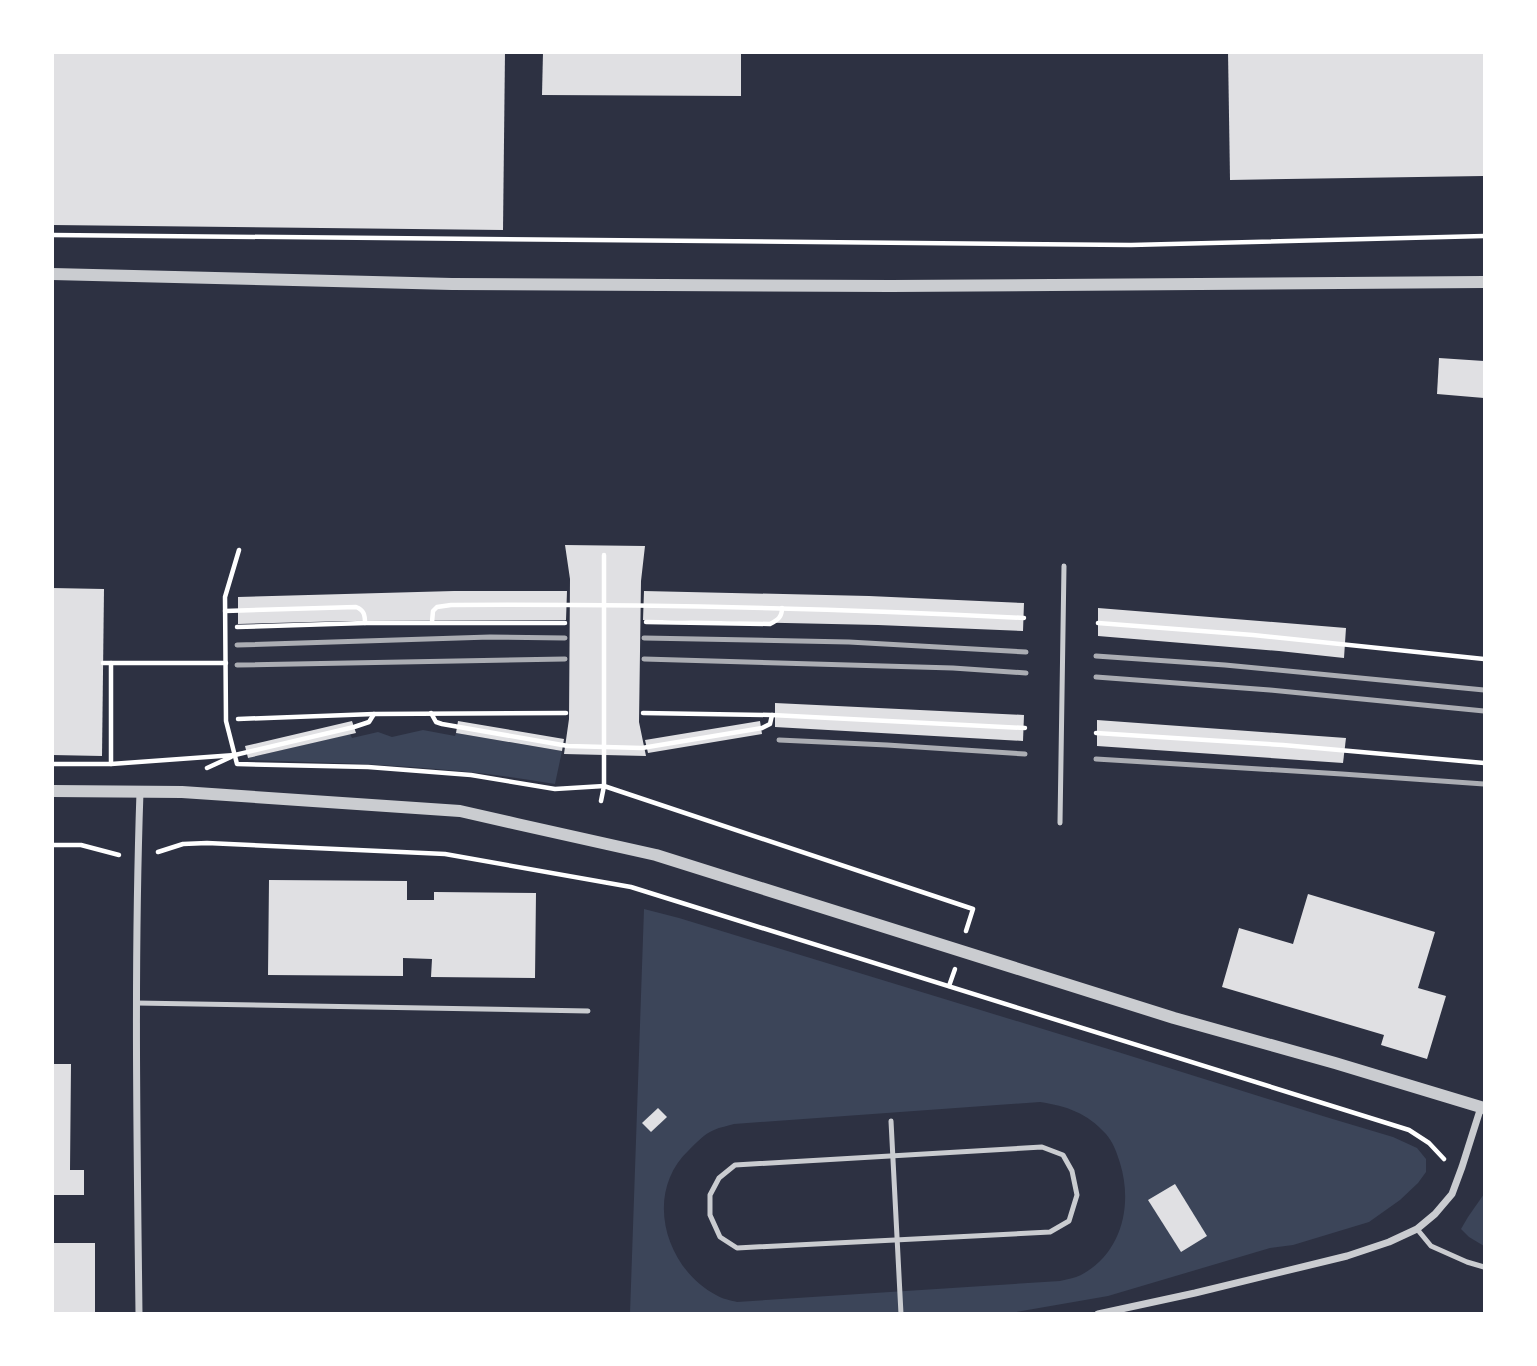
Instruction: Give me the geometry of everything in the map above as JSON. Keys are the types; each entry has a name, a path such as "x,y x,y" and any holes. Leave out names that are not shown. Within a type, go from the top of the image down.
{"street":[{"path":"52,274 493,284 905,286 1485,282"},
{"path":"52,791 194,793 460,811 656,855 1174,1018 1483,1107 1452,1194 1418,1229 1390,1242 1347,1256 1098,1314"},
{"path":"139,1314 136,1003 140,792"}],"lane":[{"path":"1060,823 1064,566"},
{"path":"136,1003 588,1011"},
{"path":"891,1121 901,1314"},
{"path":"1042,1147 1063,1155 1072,1171 1077,1195 1069,1221 1050,1232 897,1239 737,1248 720,1237 710,1215 710,1195 719,1178 735,1165 1042,1147"},
{"path":"1418,1229 1431,1246 1485,1267"}],"path":[{"path":"52,235 1131,245 1485,236"},
{"path":"239,550 225,597 226,721 237,764 368,767 471,775 555,789 604,786 973,909 949,986"},
{"path":"601,801 604,786 604,555"},
{"path":"432,622 433,611 437,607 451,605 761,607 1024,618"},
{"path":"225,611 349,607 360,608 364,612 365,623"},
{"path":"646,622 770,624 778,620 782,608"},
{"path":"237,627 432,622 565,623"},
{"path":"1098,622 1485,659"},
{"path":"103,663 226,663"},
{"path":"110,663 111,764"},
{"path":"431,713 436,722 563,746 642,748 762,728 770,724 772,715"},
{"path":"238,719 374,714 566,713"},
{"path":"643,713 772,715 1025,728"},
{"path":"52,764 111,764 235,755 354,727 369,722 374,714"},
{"path":"1096,733 1485,763"},
{"path":"207,768 235,755"},
{"path":"52,845 81,845 137,860 183,844 445,854 631,887 1409,1130 1429,1143 1443,1158 1462,1167"}],"shaded area":[{"path":"423,730 562,751 555,784 441,769 248,758 350,734 352,738 378,732 392,737"},
{"path":"644,909 1393,1137 1417,1148 1426,1159 1426,1172 1418,1183 1369,1222 1108,1296 1005,1314 630,1314","holes":["1040,1102 1068,1108 1084,1116 1106,1134 1116,1152 1124,1179 1124,1211 1115,1241 1095,1266 1079,1276 1060,1281 737,1302 718,1296 698,1283 673,1249 666,1228 664,1208 667,1187 675,1167 689,1150 716,1129 734,1124"]},
{"path":"1484,1194 1484,1246 1461,1229"}],"building":[{"path":"52,52 505,52 503,230 52,225"},
{"path":"543,52 741,52 741,96 542,95"},
{"path":"1228,52 1484,52 1484,176 1230,180"},
{"path":"1439,358 1484,361 1484,398 1437,394"},
{"path":"565,545 645,546 641,581 639,722 646,756 564,754 569,719 570,579"},
{"path":"52,588 104,589 102,756 52,755"},
{"path":"567,591 566,620 238,624 238,597"},
{"path":"644,591 869,596 1024,603 1023,631 643,620"},
{"path":"1098,608 1346,628 1344,658 1098,636"},
{"path":"775,703 1024,715 1023,741 775,727"},
{"path":"1097,720 1346,738 1343,763 1097,746"},
{"path":"352,721 356,733 248,758 245,746"},
{"path":"458,721 564,739 562,751 456,733"},
{"path":"760,721 762,734 648,753 645,740"},
{"path":"269,880 407,881 407,900 434,900 434,892 536,893 535,978 431,977 432,959 403,958 403,976 268,975"},
{"path":"1308,894 1435,932 1418,988 1446,996 1427,1059 1381,1045 1384,1035 1222,987 1239,928 1293,944"},
{"path":"52,1064 71,1064 70,1170 84,1170 84,1195 52,1195"},
{"path":"658,1108 667,1117 651,1132 642,1123"},
{"path":"1175,1184 1207,1236 1181,1252 1148,1200"},
{"path":"52,1243 95,1243 95,1314 52,1314"}],"railway":[{"path":"237,645 490,637 565,638"},
{"path":"644,638 849,642 1026,652"},
{"path":"1096,656 1225,665 1484,690"},
{"path":"237,665 565,659"},
{"path":"644,659 953,668 1026,673"},
{"path":"1096,677 1270,690 1484,711"},
{"path":"779,740 1025,754"},
{"path":"1096,759 1484,784"}]}
